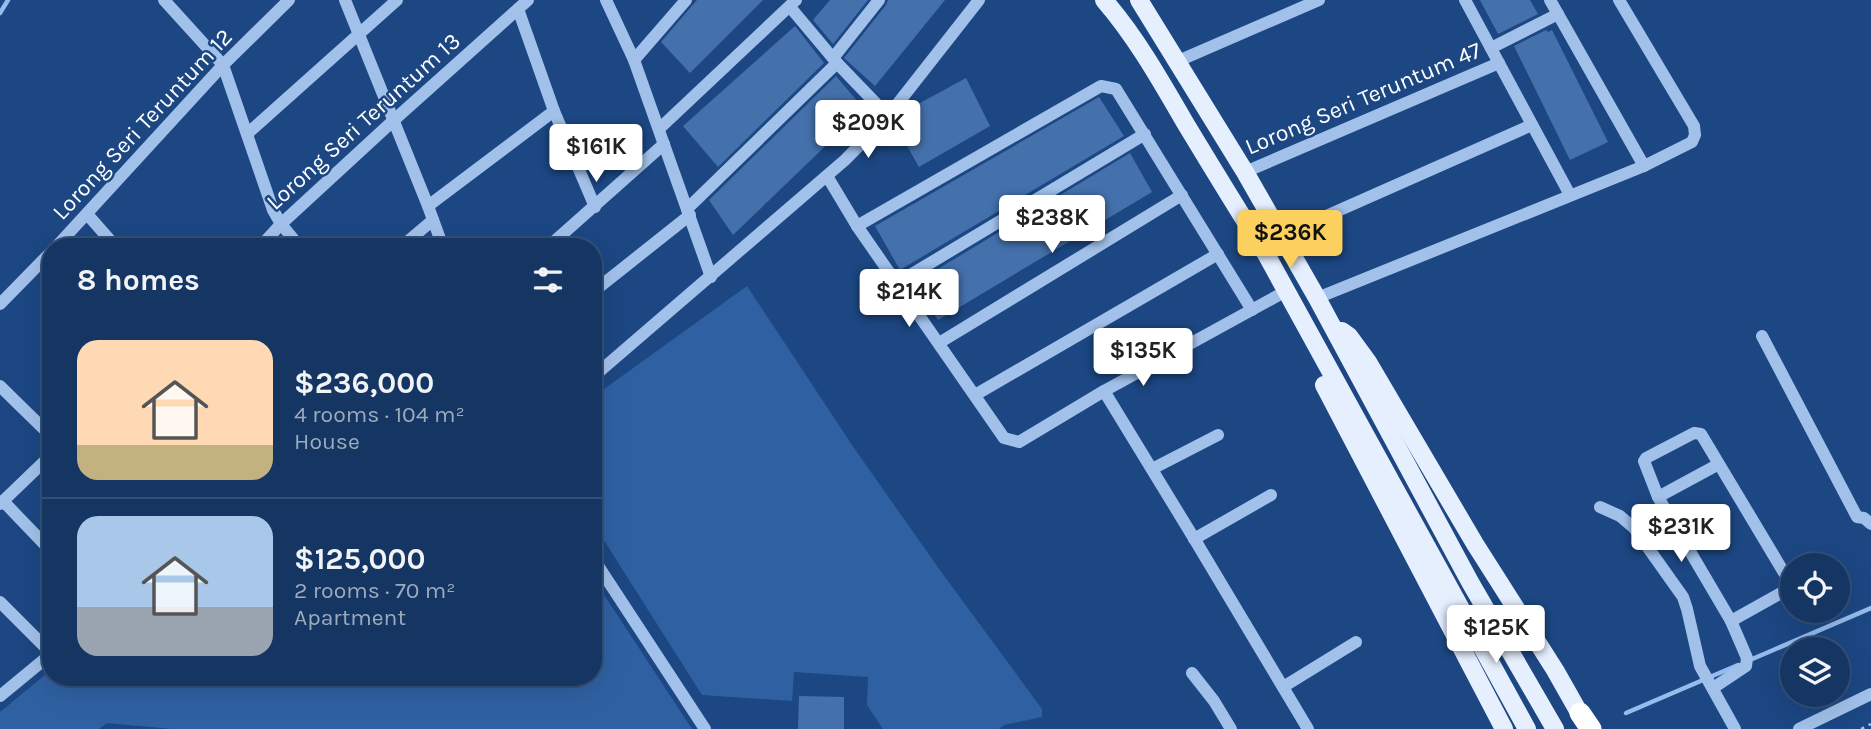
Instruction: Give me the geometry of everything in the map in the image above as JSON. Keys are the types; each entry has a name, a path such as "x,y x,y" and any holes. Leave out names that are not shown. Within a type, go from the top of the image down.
{"main road":[{"path":"1104,0 1159,79 1266,254 1527,729"},
{"path":"1139,0 1245,172 1317,298 1470,582 1555,729"},
{"path":"1266,254 1278,296 1504,729"},
{"path":"1329,320 1349,336 1368,362 1475,544 1586,724"}],"street":[{"name":"Lorong Seri Teruntum 12","path":"64,238 223,65 289,0"},
{"path":"345,0 440,238"},
{"path":"247,134 397,0"},
{"path":"606,0 634,60 711,277"},
{"path":"634,60 686,0"},
{"path":"602,284 689,212 835,60 879,0"},
{"path":"602,369 827,176 888,117 979,0"},
{"path":"1178,61 1319,0"},
{"path":"1465,0 1570,195"},
{"path":"1550,0 1644,166"},
{"path":"1317,298 1644,166 1692,142 1695,135 1694,126 1619,0"},
{"path":"165,1 223,65 273,210 293,238"},
{"path":"523,4 554,111 595,207"},
{"name":"Lorong Seri Teruntum 13","path":"268,238 523,4"},
{"path":"659,128 793,4 835,60 888,117"},
{"path":"1491,48 1558,14"},
{"name":"Lorong Seri Teruntum 47","path":"1245,172 1499,63"},
{"path":"857,226 1101,86 1116,89 1252,310"},
{"path":"429,206 554,111"},
{"path":"1281,236 1532,125"},
{"path":"897,283 1145,134"},
{"path":"559,238 664,144"},
{"path":"827,176 857,226 1004,438 1019,442 1104,391 1278,296"},
{"path":"939,343 1182,195"},
{"path":"87,214 108,238"},
{"path":"412,238 433,220"},
{"path":"975,395 1218,254"},
{"name":"Lorong Seri Teruntum 12","path":"0,304 42,261"},
{"path":"1762,337 1857,517 1864,518 1871,524"},
{"path":"0,386 42,427"},
{"path":"1104,391 1308,729"},
{"path":"1712,687 1747,662 1731,621 1658,497 1644,465 1646,458 1698,432 1786,576 1783,592 1731,621"},
{"path":"1152,469 1218,435"},
{"path":"42,464 1,503 42,542"},
{"path":"1658,497 1719,464"},
{"path":"1194,539 1270,495"},
{"path":"1600,507 1620,516 1634,528 1676,587 1687,609 1700,666 1735,729"},
{"path":"602,572 705,729"},
{"path":"0,602 42,645"},
{"path":"1283,687 1356,642"},
{"path":"0,696 42,661"},
{"path":"1192,673 1231,729"},
{"path":"1799,729 1871,694"}],"path":[{"path":"1861,729 1871,724"}],"shaded area":[{"path":"747,286 854,448 1042,709 1042,717 1004,725 999,729 883,729 867,705 868,677 794,672 792,701 702,695 602,537 602,391"},
{"path":"602,592 692,729 172,729 107,723 99,729 0,729 0,712 42,677 42,686 602,686"}],"building":[{"path":"697,0 763,0 690,73 661,42"},
{"path":"830,0 868,0 833,44 813,20"},
{"path":"888,0 945,0 875,86 844,58"},
{"path":"1480,0 1530,0 1538,14 1498,34"},
{"path":"795,26 824,63 718,167 683,126"},
{"path":"1546,30 1552,30 1608,142 1570,160 1514,46"},
{"path":"836,76 864,109 733,235 709,200"},
{"path":"966,78 990,126 919,167 894,123 900,114"},
{"path":"1099,97 1124,136 900,270 875,226"},
{"path":"1130,153 1152,192 938,320 913,284"},
{"path":"799,696 844,697 844,729 798,729"}],"waterway":[{"path":"0,13 8,0"},
{"path":"1750,660 1871,608"},
{"path":"1626,713 1738,665"}]}
